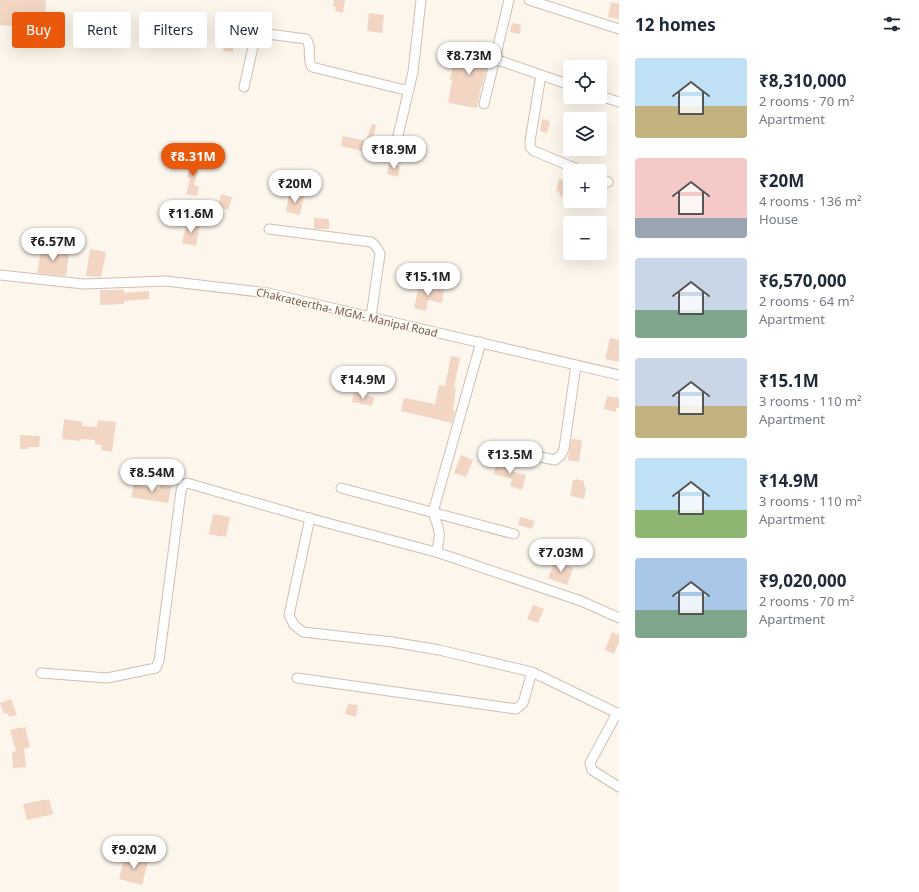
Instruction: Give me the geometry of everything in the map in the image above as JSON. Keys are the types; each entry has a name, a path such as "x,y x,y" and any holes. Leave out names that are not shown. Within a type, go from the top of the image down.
{"street":[{"path":"393,158 413,72 421,0"},
{"path":"484,104 509,0"},
{"path":"529,0 619,29"},
{"path":"244,87 255,38 261,33 306,39 309,43 310,64 312,67 409,91"},
{"path":"495,59 563,83"},
{"path":"541,75 530,147 534,152 564,164"},
{"path":"607,98 619,102"},
{"path":"269,229 370,242 375,244 380,254 371,317"},
{"name":"Chakrateertha- MGM- Manipal Road","path":"0,275 84,284 166,281 268,293 619,375"},
{"path":"436,552 440,538 432,512 481,342"},
{"path":"492,447 556,460 564,449 576,365"},
{"path":"41,673 107,678 156,668 159,661 181,491 183,485 187,483 436,552 581,601 619,618"},
{"path":"341,488 514,534"},
{"path":"310,518 289,615 294,625 303,632 392,642 439,650 532,672 618,714 590,764 592,770 619,787"},
{"path":"297,678 516,709 523,703 532,672"}],"building":[{"path":"0,0 46,0 45,12 12,12 12,26 0,25"},
{"path":"334,0 345,0 343,13 335,11 336,7 333,7"},
{"path":"611,2 619,4 619,19 608,17"},
{"path":"369,13 384,15 382,33 367,31"},
{"path":"512,23 521,25 520,34 510,32"},
{"path":"476,41 492,44 477,108 448,103 452,80 450,80 455,54 473,58"},
{"path":"223,48 234,48 233,52 223,51"},
{"path":"542,119 550,121 547,133 540,131"},
{"path":"372,124 376,125 370,153 341,146 343,136 366,141"},
{"path":"193,156 201,158 194,185 199,187 197,196 186,194 190,178 187,178"},
{"path":"389,164 400,166 398,177 387,174"},
{"path":"559,179 563,180 563,197 559,196 560,192 556,191"},
{"path":"289,193 304,196 300,215 286,212"},
{"path":"221,194 232,197 228,210 218,207"},
{"path":"314,218 329,219 329,229 314,229"},
{"path":"187,222 200,225 196,246 182,243"},
{"path":"42,244 54,246 54,251 69,253 66,276 37,273"},
{"path":"90,249 106,252 101,277 86,276"},
{"path":"419,286 436,290 444,290 442,303 428,300 426,311 414,308"},
{"path":"100,290 124,290 124,293 149,291 149,299 124,301 124,304 100,305"},
{"path":"610,338 619,340 619,362 605,359"},
{"path":"451,356 460,358 454,387 456,388 453,410 455,410 452,423 401,411 404,398 435,404 439,385 445,386"},
{"path":"354,393 374,397 372,406 352,402"},
{"path":"607,396 619,398 619,408 616,408 616,412 604,409"},
{"path":"64,419 83,422 82,426 97,427 98,420 116,422 112,452 101,450 102,445 95,444 95,440 80,439 80,441 62,439"},
{"path":"20,435 40,436 39,447 20,449"},
{"path":"571,439 582,440 579,462 568,460"},
{"path":"461,455 473,460 466,477 454,473"},
{"path":"497,461 508,463 507,470 526,475 522,490 510,486 512,479 494,474"},
{"path":"576,479 584,481 584,486 586,488 584,499 570,496 573,480"},
{"path":"134,484 159,489 160,485 171,487 168,503 131,497"},
{"path":"213,514 230,517 226,537 209,534"},
{"path":"520,517 535,521 532,529 518,525"},
{"path":"555,561 573,568 567,585 548,578"},
{"path":"533,605 544,609 538,623 527,619"},
{"path":"612,632 619,635 619,642 614,654 605,650"},
{"path":"11,699 17,715 9,717 8,713 4,714 0,703"},
{"path":"348,704 358,705 356,717 345,714"},
{"path":"25,727 30,747 24,749 26,767 13,768 12,752 16,751 10,730"},
{"path":"49,799 53,814 27,820 23,804"},
{"path":"125,856 148,862 142,885 119,879"}]}
